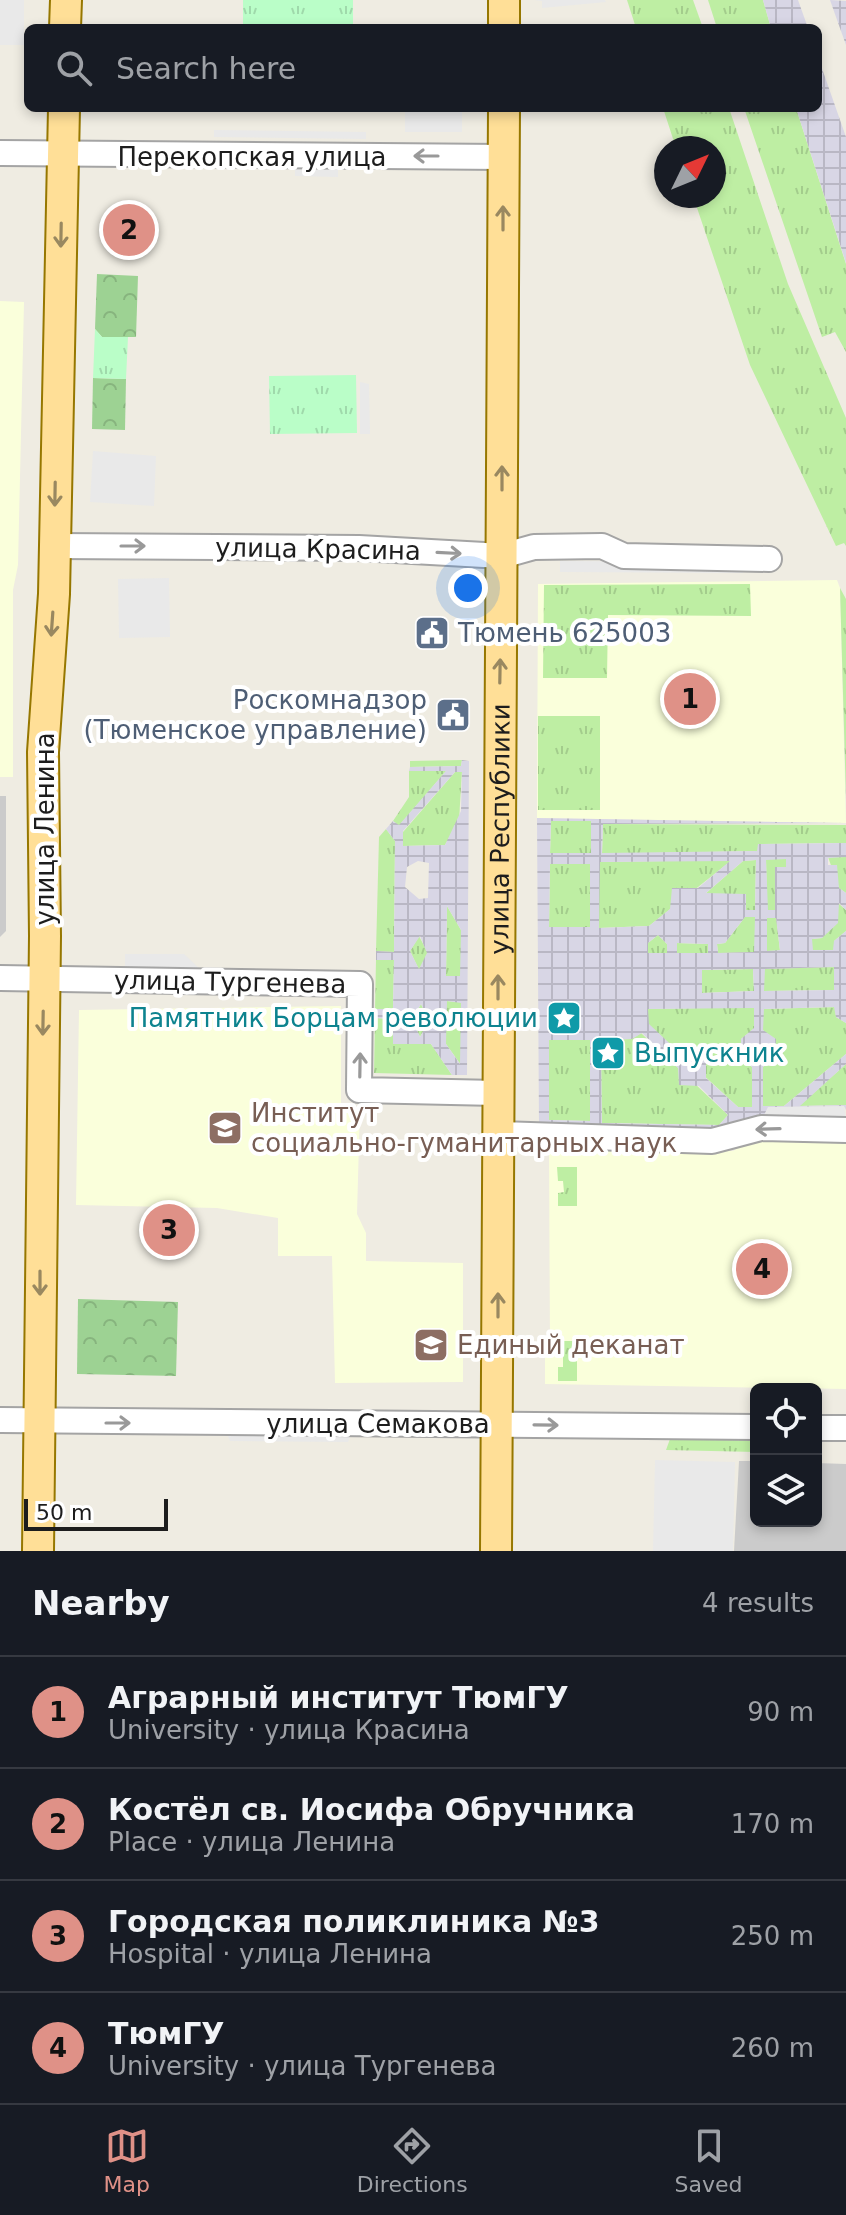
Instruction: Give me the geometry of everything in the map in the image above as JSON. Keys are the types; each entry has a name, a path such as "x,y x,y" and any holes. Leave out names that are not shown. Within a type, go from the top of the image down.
{"main road":[{"path":"65,24 66,0"},
{"path":"504,0 504,24"},
{"name":"улица Ленина","path":"38,1551 44,978 43,752 55,546 64,112"},
{"name":"улица Республики","path":"496,1551 504,112"}],"street":[{"name":"Перекопская улица","path":"0,153 62,157 504,157"},
{"name":"улица Красина","path":"55,546 359,548 502,556 534,547 602,546 624,556 769,559"},
{"name":"улица Тургенева","path":"0,978 360,984 359,1090 497,1093"},
{"path":"499,1134 712,1141 761,1128 846,1130"},
{"name":"улица Семакова","path":"0,1420 750,1427"},
{"path":"822,1428 846,1428"}],"shaded area":[{"path":"0,0 24,0 24,45 0,45"},
{"path":"534,0 606,2 542,8 542,1"},
{"path":"763,0 798,0 807,24 770,24"},
{"path":"830,0 846,1 846,45 836,17"},
{"path":"822,68 846,137 846,263 797,112 822,112"},
{"path":"405,112 462,112 462,132 405,132"},
{"path":"214,130 366,132 366,139 214,137"},
{"path":"295,161 338,161 338,177 295,176"},
{"path":"0,301 24,302 18,565 13,590 13,777 0,777"},
{"path":"360,382 369,384 370,434 360,434"},
{"path":"93,451 156,456 154,506 90,502"},
{"path":"560,561 743,562 743,573 560,572"},
{"path":"169,578 170,637 119,638 118,579"},
{"path":"837,580 840,588 846,823 537,818 538,584"},
{"path":"462,760 469,761 467,1075 452,1075 431,1044 393,1044 393,1019 375,1018 375,1009 393,1009 394,960 376,960 376,951 394,952 395,841 386,829 393,821 399,825 446,771 409,771 410,767 461,766","holes":["455,772 462,772 461,811 445,845 403,846 403,831","418,861 429,863 428,898 419,899 405,887 407,867","447,906 461,930 460,976 446,976","420,936 427,953 419,969 410,951","447,1001 461,1003 460,1064 446,1044","421,1004 429,1020 420,1037 412,1019"]},
{"path":"0,796 6,796 6,931 0,937"},
{"path":"537,818 846,823 603,824 602,853 757,851 758,844 846,843 846,857 828,858 828,865 837,865 839,888 846,893 846,910 839,903 838,923 822,938 812,939 813,950 833,950 834,941 846,931 846,1023 836,1017 834,1007 764,1009 763,1030 776,1039 775,1058 763,1067 763,1106 784,1106 846,1054 846,1064 800,1106 846,1105 846,1110 844,1106 768,1107 762,1119 722,1130 539,1126","holes":["551,821 591,821 591,853 550,853","786,859 786,867 775,867 775,910 768,910 766,860","756,860 755,910 746,910 746,894 706,893 743,861","730,861 698,888 672,888 670,909 649,926 599,928 600,862","550,864 590,864 590,927 549,927","745,917 755,917 754,952 718,953 717,944 725,943","767,918 776,918 780,950 767,951","658,935 667,944 667,953 648,953 648,943","677,943 708,944 708,953 677,953","834,967 834,990 764,991 765,969","753,969 754,991 702,993 702,970","754,1008 754,1028 741,1039 741,1057 752,1067 752,1107 738,1107 706,1078 706,1058 684,1057 649,1024 648,1009","642,1033 678,1068 679,1085 699,1086 728,1115 719,1125 602,1123 601,1040 632,1039","549,1040 590,1040 590,1121 549,1120"]},
{"path":"125,954 184,954 201,970 125,970"},
{"path":"341,1006 341,1106 360,1107 357,1214 366,1233 366,1261 463,1263 463,1382 335,1383 332,1256 278,1256 278,1218 217,1208 76,1205 79,1010"},
{"path":"844,1106 846,1119 762,1119 767,1107"},
{"path":"754,1139 846,1142 846,1389 822,1389 822,1383 750,1383 750,1387 545,1384 545,1345 550,1345 549,1151 733,1151"},
{"path":"224,1427 354,1428 348,1442 230,1441"},
{"path":"655,1460 735,1462 733,1551 653,1551"},
{"path":"739,1461 750,1461 750,1527 822,1527 822,1463 846,1464 846,1551 734,1551"}],"green space":[{"path":"243,0 353,0 353,24 243,24"},
{"path":"627,0 693,0 702,24 635,24"},
{"path":"708,0 763,0 770,24 716,24"},
{"path":"664,112 730,112 788,284 846,418 846,546 844,543 836,546 750,365 697,208 726,208 726,136 672,136"},
{"path":"745,112 797,112 846,264 846,352 835,332 822,337"},
{"path":"97,274 138,276 136,337 102,337 95,329"},
{"path":"95,329 102,337 128,337 126,379 93,378"},
{"path":"356,375 357,433 270,434 269,376"},
{"path":"93,378 126,379 125,430 92,429"},
{"path":"750,584 751,616 608,615 607,678 543,678 544,585"},
{"path":"840,588 846,599 846,799"},
{"path":"538,716 600,716 600,810 538,810"},
{"path":"462,760 461,766 410,767 410,761"},
{"path":"409,771 446,771 399,826 393,821 409,797"},
{"path":"462,771 459,821 445,845 403,846 403,832 455,772"},
{"path":"551,821 592,821 591,854 550,853"},
{"path":"603,824 846,825 846,843 758,844 758,851 602,854"},
{"path":"386,829 395,841 394,952 376,951 379,837"},
{"path":"828,857 846,857 846,893 839,888"},
{"path":"766,859 786,859 787,867 775,867 776,910 767,910"},
{"path":"732,860 649,926 599,928 599,862"},
{"path":"756,860 755,910 746,910 745,894 705,894 743,861"},
{"path":"550,863 590,864 590,928 549,927"},
{"path":"838,903 846,910 846,931 834,941 834,950 812,950 812,939 822,938"},
{"path":"447,906 461,930 461,976 446,976"},
{"path":"755,916 755,952 718,953 717,944 725,943 745,917"},
{"path":"766,917 776,917 780,951 767,951"},
{"path":"658,935 667,944 668,953 648,954 648,943"},
{"path":"419,936 428,953 419,970 410,951"},
{"path":"676,943 708,944 708,953 676,953"},
{"path":"376,960 394,960 393,1010 375,1009"},
{"path":"834,967 835,990 764,991 764,969"},
{"path":"753,969 754,991 702,993 701,970"},
{"path":"446,1001 461,1002 461,1065 446,1044"},
{"path":"421,1004 429,1020 420,1037 412,1019"},
{"path":"754,1007 754,1029 741,1039 741,1057 752,1067 752,1107 738,1107 648,1024 648,1009"},
{"path":"835,1007 836,1017 846,1023 846,1054 784,1106 763,1106 763,1067 775,1058 763,1030 763,1009"},
{"path":"375,1018 393,1019 393,1044 431,1044 452,1075 374,1073"},
{"path":"641,1033 728,1115 719,1125 601,1123 601,1040 631,1039"},
{"path":"549,1040 590,1040 590,1121 549,1120"},
{"path":"846,1064 846,1105 799,1106"},
{"path":"557,1167 577,1167 577,1206 558,1206 558,1193 564,1192 563,1181 558,1181"},
{"path":"78,1299 178,1302 176,1376 77,1374"},
{"path":"558,1341 577,1341 577,1381 558,1381 558,1367 563,1367 563,1355 558,1355"},
{"path":"670,1439 750,1440 750,1452 666,1450"}],"place":[{"name":"Костёл св. Иосифа Обручника","path":"129,230"},
{"name":"Тюмень 625003","path":"432,633"},
{"name":"Аграрный институт ТюмГУ","path":"690,699"},
{"name":"Роскомнадзор (Тюменское управление)","path":"453,715"},
{"name":"Памятник Борцам революции","path":"564,1018"},
{"name":"Выпускник","path":"608,1053"},
{"name":"Институт социально-гуманитарных наук","path":"225,1128"},
{"name":"Городская поликлиника №3","path":"169,1230"},
{"name":"ТюмГУ","path":"762,1269"},
{"name":"Единый деканат","path":"431,1345"}]}
